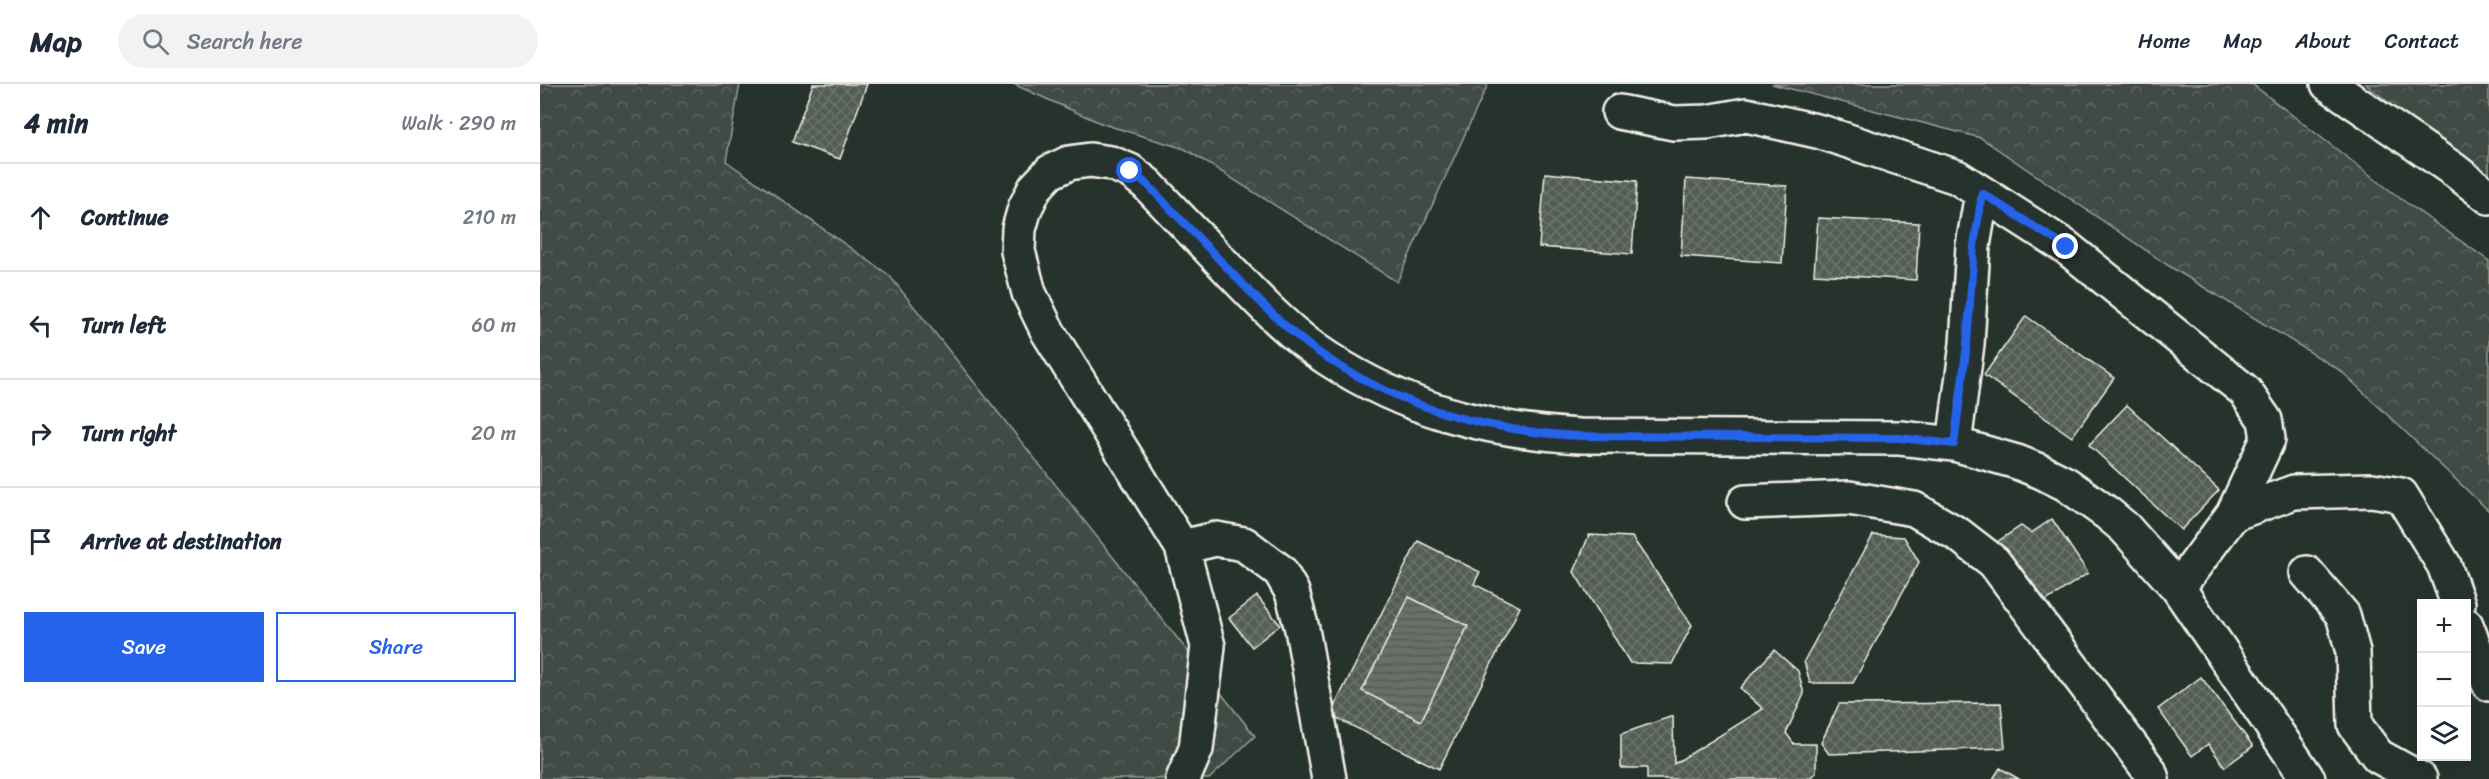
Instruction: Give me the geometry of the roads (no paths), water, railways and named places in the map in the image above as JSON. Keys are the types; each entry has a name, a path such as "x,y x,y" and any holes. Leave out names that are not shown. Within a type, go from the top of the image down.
{"street":[{"path":"2328,84 2454,170 2489,197"},
{"path":"1619,112 1674,123 1707,122 1746,115 1821,132 1957,177 2066,247 2244,391 2265,420 2268,439 2233,514 2178,588"},
{"path":"1183,779 1196,749 1208,646 1182,547 1048,332 1022,273 1018,251 1019,229 1024,208 1035,188 1050,172 1069,163 1090,160 1111,163 1130,171 1147,184 1257,299 1317,350 1364,380 1404,400 1447,415 1513,430 1580,436 1900,438 1954,444 2017,462 2042,472 2080,493 2125,528 2178,588 2308,779"},
{"path":"1954,444 1970,323 1974,246 1982,193"},
{"path":"2233,514 2294,492 2372,490 2401,495 2444,565 2457,599"},
{"path":"1745,502 1849,498 1914,509 1959,535 1994,562 2149,770 2152,779"},
{"path":"1182,547 1216,540 1244,544 1280,571 1292,592 1302,629 1329,779"},
{"path":"2307,573 2343,615 2353,652 2355,725 2378,756 2420,779"},
{"path":"2471,638 2489,684"}]}
